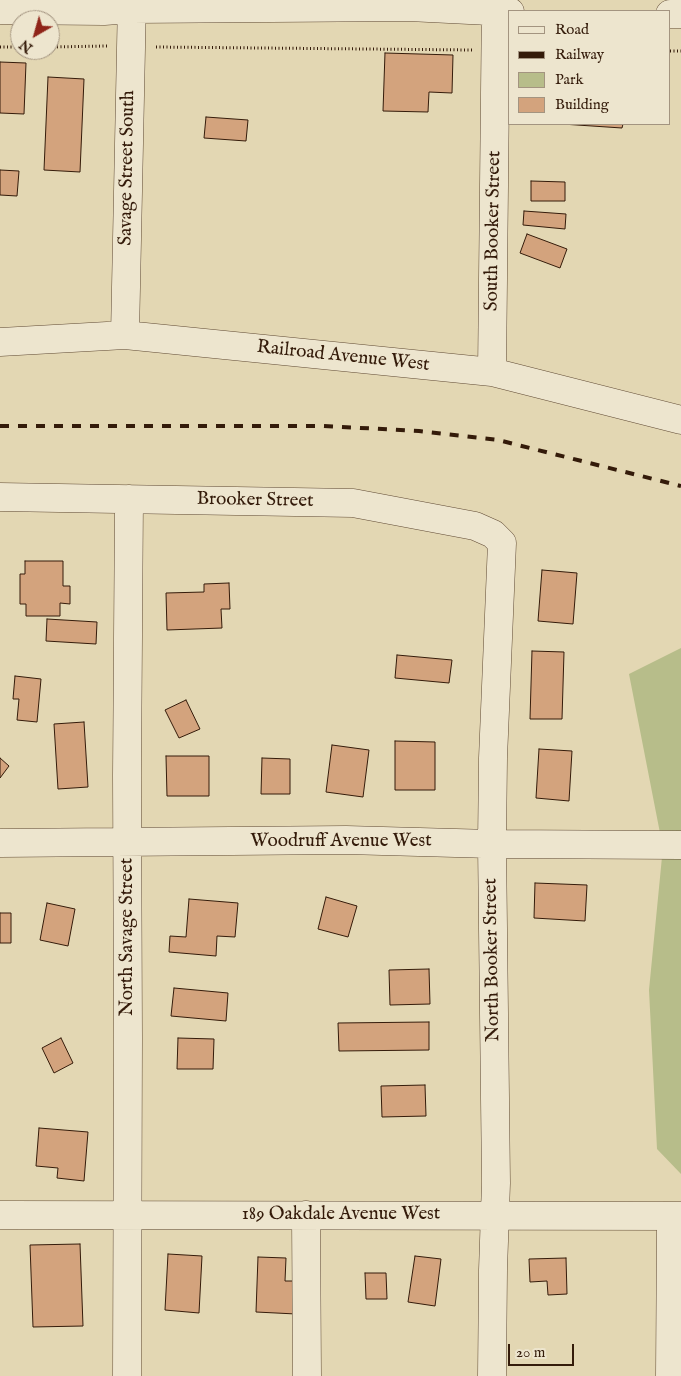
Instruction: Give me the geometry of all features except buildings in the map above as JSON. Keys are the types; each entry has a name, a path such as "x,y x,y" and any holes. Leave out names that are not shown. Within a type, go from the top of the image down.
{"street":[{"path":"0,10 104,11 132,4 501,8"},
{"name":"Savage Street South","path":"124,335 132,4"},
{"name":"South Booker Street","path":"492,372 495,50 501,8"},
{"name":"Railroad Avenue West","path":"0,342 124,335 492,372 681,420"},
{"name":"Brooker Street","path":"0,497 352,503 475,526 493,534 502,543"},
{"name":"North Savage Street","path":"127,1376 129,499"},
{"name":"North Booker Street","path":"492,1376 496,1183 492,844 493,758 502,543"},
{"name":"Woodruff Avenue West","path":"0,843 346,840 492,844 681,845"},
{"name":"189 Oakdale Avenue West","path":"0,1215 676,1216"},
{"path":"306,1215 307,1376"},
{"path":"670,1376 676,1216"}],"path":[{"path":"60,46 495,50"}],"green space":[{"path":"681,648 681,833 660,833 629,674"},
{"path":"662,857 681,857 681,1174 657,1149 649,990"}],"railway":[{"path":"0,426 324,426 419,431 498,440 681,486"}]}
